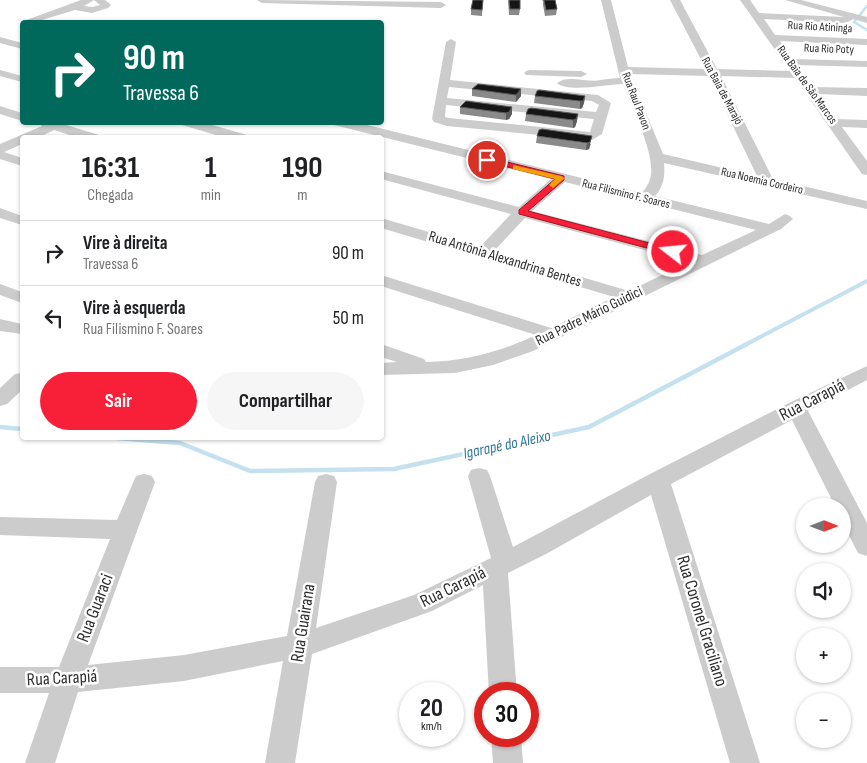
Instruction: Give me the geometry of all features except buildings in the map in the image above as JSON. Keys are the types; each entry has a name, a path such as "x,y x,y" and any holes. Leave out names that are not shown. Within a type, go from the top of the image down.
{"street":[{"path":"35,20 89,5 106,5 99,0"},
{"path":"262,0 418,2 441,5"},
{"name":"Rua Raul Pavon","path":"606,0 626,75 657,157 658,176 653,189 645,198"},
{"name":"Rua Baia de Marajó","path":"675,0 767,182"},
{"path":"736,0 745,0"},
{"name":"Rua Baia de São Marcos","path":"745,0 866,166"},
{"path":"790,0 851,13 866,20"},
{"path":"42,7 52,15"},
{"path":"756,16 846,20 851,13"},
{"name":"Rua Rio Atininga","path":"773,38 865,42"},
{"path":"0,40 20,45"},
{"path":"444,84 599,99 605,103 596,134 587,136 444,122 438,119 451,42"},
{"name":"Rua Rio Poty","path":"790,62 867,64"},
{"path":"527,78 602,84 626,75 713,72 798,75"},
{"path":"0,73 20,78"},
{"path":"809,90 867,92"},
{"path":"442,101 600,116"},
{"path":"0,110 20,116"},
{"path":"834,123 867,124"},
{"path":"30,135 50,125"},
{"path":"55,125 85,135"},
{"path":"196,125 232,135"},
{"name":"Rua Filismino F. Soares","path":"349,125 768,228"},
{"path":"384,143 394,137"},
{"path":"0,148 20,140"},
{"path":"0,155 20,161"},
{"name":"Rua Noemia Cordeiro","path":"657,157 867,205"},
{"path":"384,176 704,260"},
{"path":"484,253 522,212 561,178"},
{"path":"0,213 20,220"},
{"name":"Rua Padre Mário Guidici","path":"384,369 454,367 486,361 526,347 785,219"},
{"name":"Rua Antônia Alexandrina Bentes","path":"384,223 628,296"},
{"path":"384,281 551,334"},
{"path":"0,289 20,297"},
{"path":"0,325 20,329"},
{"path":"384,351 428,368"},
{"name":"Rua Carapiá","path":"0,680 68,680 184,668 299,646 423,603 538,548 658,480 867,372"},
{"path":"0,399 20,381"},
{"path":"796,408 867,546"},
{"path":"479,476 500,565 503,682"},
{"name":"Rua Coronel Graciliano","path":"658,480 745,763"},
{"name":"Rua Guaraci","path":"40,763 68,680 144,482"},
{"name":"Rua Guairana","path":"280,763 326,482"},
{"path":"0,526 124,530"},
{"path":"507,747 508,763"}],"waterway":[{"name":"Igarapé do Aleixo","path":"867,6 854,22 867,30"},
{"name":"Igarapé do Aleixo","path":"745,345 867,281"},
{"name":"Igarapé do Aleixo","path":"142,440 180,443 250,471 394,469 589,427 747,344"},
{"name":"Igarapé do Aleixo","path":"0,427 20,429"}],"slow traffic":[{"path":"516,167 561,178 553,185"}],"route":[{"path":"487,160 561,178 522,212 673,252"}]}
